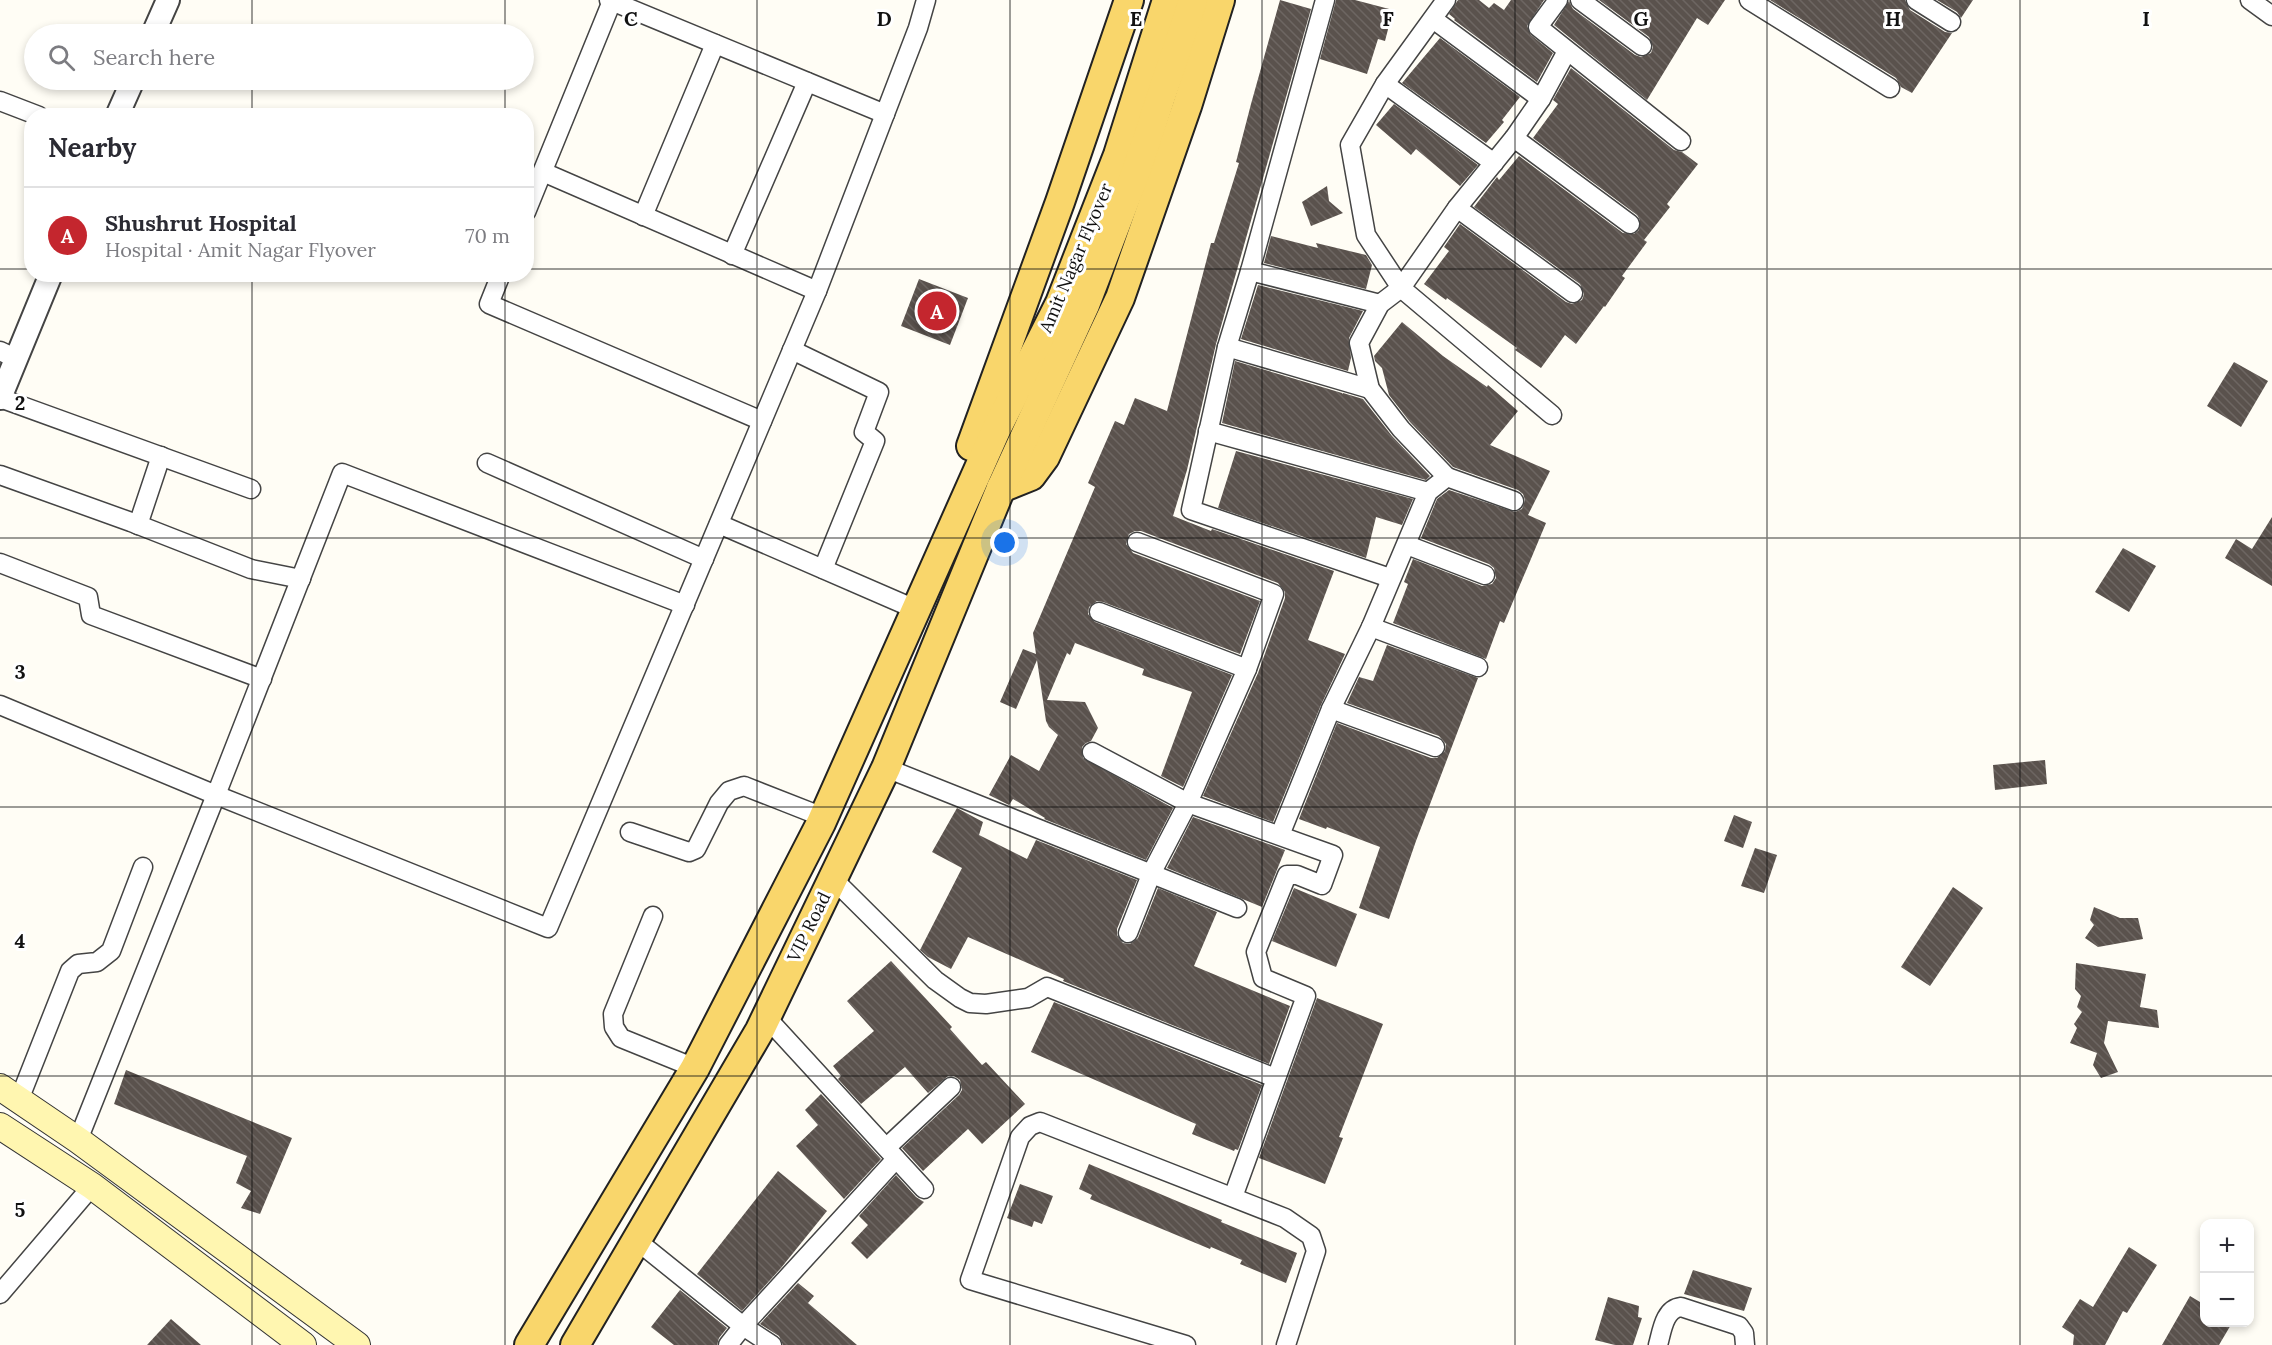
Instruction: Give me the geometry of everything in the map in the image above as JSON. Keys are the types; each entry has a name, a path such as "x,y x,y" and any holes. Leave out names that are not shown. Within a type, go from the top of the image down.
{"main road":[{"path":"962,507 965,464 1129,0"},
{"name":"Amit Nagar Flyover","path":"915,609 996,430 1064,293 1118,155 1167,0"},
{"name":"Amit Nagar Flyover","path":"1001,489 1085,305 1137,169 1193,0"},
{"path":"1001,489 1031,476 1045,457 1120,298 1187,106 1220,0"},
{"name":"VIP Road","path":"575,1345 766,1017 886,768 1001,489"},
{"name":"VIP Road","path":"529,1345 695,1068 823,817 915,609"},
{"path":"9,1094 78,1140 357,1345"},
{"path":"0,1126 92,1186 303,1345"},
{"path":"591,1345 603,1297"}],"street":[{"path":"157,24 168,0"},
{"path":"0,705 216,795 548,928 817,291 918,28 926,0"},
{"path":"1325,0 1251,271 1227,347 1191,510 1390,578"},
{"path":"1446,0 1385,84 1350,145 1366,235 1401,288 1552,415"},
{"path":"1558,0 1538,27 1681,141"},
{"path":"1580,0 1642,46"},
{"path":"1749,0 1890,88"},
{"path":"1916,0 1951,22"},
{"path":"2250,0 2272,16"},
{"path":"534,193 611,1 885,114"},
{"path":"1433,19 1541,99"},
{"path":"643,216 715,44"},
{"path":"1514,501 1447,477 1401,429 1370,389 1359,343 1380,304 1401,288 1457,208 1514,138 1541,99 1567,51"},
{"path":"732,255 807,82"},
{"path":"1385,84 1494,163"},
{"path":"121,108 129,90"},
{"path":"0,101 24,110"},
{"path":"1514,138 1630,224"},
{"path":"543,172 817,291"},
{"path":"1457,208 1573,293"},
{"path":"1251,271 1380,304"},
{"path":"47,282 9,355 0,398 251,489"},
{"path":"498,282 489,304 762,421"},
{"path":"1227,347 1370,389"},
{"path":"792,350 879,392 864,432 875,441 823,569"},
{"path":"1208,431 1428,492"},
{"path":"138,525 160,456"},
{"path":"488,463 704,559"},
{"path":"78,1140 342,473 685,605"},
{"path":"0,475 251,569 301,579"},
{"path":"1280,835 1331,709 1371,627 1428,492 1447,477"},
{"path":"719,524 915,609"},
{"path":"1128,933 1152,872 1188,802 1247,669 1274,594 1137,542"},
{"path":"1407,545 1485,575"},
{"path":"0,563 88,597 91,615 262,679"},
{"path":"1098,612 1247,669"},
{"path":"1371,627 1478,667"},
{"path":"1331,709 1435,747"},
{"path":"1092,753 1188,802 1333,855 1322,885 1297,875 1287,874 1256,952 1263,978 1306,996 1233,1197"},
{"path":"886,768 1152,872 1237,908"},
{"path":"630,832 689,852 696,849 719,803 729,791 744,786 823,817"},
{"path":"9,1094 70,971 78,964 98,962 111,951 143,867"},
{"path":"833,879 935,980 970,1003 986,1004 1028,998 1047,987 1275,1078"},
{"path":"653,916 613,1014 614,1027 621,1038 695,1068"},
{"path":"766,1017 924,1189"},
{"path":"728,1345 951,1087"},
{"path":"1186,1345 970,1280 1020,1137 1030,1126 1040,1122 1233,1197 1285,1218 1311,1236 1316,1251 1286,1345"},
{"path":"0,1294 92,1186"},
{"path":"636,1240 743,1326 772,1345"},
{"path":"1658,1345 1668,1314 1674,1308 1681,1307 1739,1326 1744,1333 1745,1345"}],"building":[{"path":"1280,0 1311,9 1216,344 1187,470 1173,516 1211,531 1212,529 1334,571 1308,640 1345,654 1321,705 1273,822 1203,796 1258,673 1285,598 1285,592 1278,583 1141,531 1129,534 1126,544 1133,553 1260,601 1240,654 1103,602 1097,601 1089,607 1088,614 1095,622 1232,675 1183,787 1161,776 1192,692 1142,675 1144,669 1075,643 1070,655 1067,653 1047,700 1085,702 1098,728 1091,741 1082,747 1083,758 1173,808 1146,860 1044,819 1013,799 1009,805 989,795 1011,755 1039,771 1058,735 1046,721 1037,660 1016,709 1000,702 1023,649 1036,654 1033,633 1095,487 1088,483 1115,421 1124,425 1135,398 1167,411 1211,243 1214,243 1239,163 1236,162"},
{"path":"1336,0 1355,0 1393,10 1385,41 1378,39 1367,74 1320,59"},
{"path":"1458,0 1479,0 1489,8 1494,3 1504,10 1511,0 1544,0 1527,26 1531,35 1553,53 1537,82 1454,20 1449,14"},
{"path":"1599,0 1725,0 1708,25 1697,18 1647,100 1554,25 1569,1 1573,9 1635,55 1641,57 1651,53 1653,47 1649,37"},
{"path":"1770,0 1905,0 1910,10 1945,32 1952,33 1912,93 1901,87 1896,78"},
{"path":"1937,0 1973,0 1961,18 1957,12"},
{"path":"1440,38 1520,97 1502,120 1504,122 1486,143 1402,83"},
{"path":"1571,68 1674,150 1682,152 1698,164 1667,204 1670,207 1644,240 1647,242 1622,276 1625,278 1605,307 1576,344 1565,335 1541,368 1515,350 1517,348 1424,284 1449,251 1444,247 1460,224 1566,302 1572,304 1582,300 1584,294 1580,284 1474,207 1497,177 1499,180 1519,156 1623,233 1634,234 1639,230 1640,220 1637,215 1533,138 1558,104 1553,100"},
{"path":"1394,104 1478,165 1460,186 1416,149 1411,155 1376,125"},
{"path":"1327,186 1329,201 1343,213 1311,226 1302,202"},
{"path":"1271,236 1318,248 1316,243 1366,255 1372,265 1366,289 1264,263"},
{"path":"919,279 968,298 950,345 901,326"},
{"path":"1258,285 1363,311 1349,338 1351,358 1348,371 1241,339"},
{"path":"1402,322 1443,356 1487,387 1488,385 1518,411 1490,445 1550,471 1528,515 1546,523 1504,623 1500,621 1486,659 1393,623 1408,584 1404,582 1413,559 1482,586 1492,584 1496,578 1494,568 1489,564 1421,538 1437,499 1449,490 1515,512 1522,509 1525,500 1523,494 1518,490 1453,467 1410,422 1389,395 1382,368 1375,361 1374,356"},
{"path":"1235,361 1363,399 1392,436 1430,476 1426,480 1222,423"},
{"path":"2234,362 2268,381 2241,427 2207,406"},
{"path":"1236,451 1413,499 1402,525 1376,517 1366,558 1218,508"},
{"path":"2272,517 2272,586 2225,558 2236,539 2252,549"},
{"path":"2123,548 2156,566 2129,612 2095,592"},
{"path":"1387,645 1478,678 1389,919 1359,908 1380,847 1299,819 1337,723 1431,758 1437,758 1445,751 1446,744 1439,736 1347,703 1359,677 1373,681"},
{"path":"2045,760 2047,784 1995,790 1993,765"},
{"path":"957,808 983,822 979,835 1027,859 1036,840 1137,880 1117,929 1117,935 1123,943 1130,944 1138,938 1158,888 1217,912 1194,966 1290,1006 1269,1064 1063,981 1064,979 968,937 951,969 928,957 920,950 962,868 932,852"},
{"path":"1734,815 1752,822 1743,848 1724,841"},
{"path":"1193,817 1285,850 1262,907 1167,868"},
{"path":"1755,848 1777,855 1764,893 1741,886"},
{"path":"1953,887 1983,908 1930,986 1901,967"},
{"path":"1294,888 1357,914 1336,967 1272,941"},
{"path":"2094,907 2120,918 2138,918 2143,939 2098,947 2085,938 2094,925 2090,920"},
{"path":"891,961 952,1027 950,1029 982,1065 986,1062 1025,1104 982,1144 968,1129 923,1171 902,1148 959,1095 962,1090 960,1080 954,1076 948,1076 928,1093 905,1067 861,1104 838,1079 841,1076 833,1066 874,1031 847,1001"},
{"path":"2076,963 2146,974 2140,1007 2157,1010 2159,1028 2108,1021 2104,1043 2118,1072 2101,1078 2093,1065 2097,1053 2070,1043 2077,1028 2074,1024 2082,1012 2077,1007 2081,996 2075,989"},
{"path":"1317,998 1383,1024 1339,1137 1343,1138 1325,1184 1259,1158"},
{"path":"1054,1002 1262,1085 1238,1150 1234,1151 1192,1134 1196,1124 1031,1052"},
{"path":"126,1070 292,1138 260,1214 241,1208 251,1191 236,1183 247,1156 114,1104"},
{"path":"821,1094 881,1159 844,1199 796,1146 818,1125 805,1110"},
{"path":"1089,1164 1297,1253 1286,1283 1240,1264 1242,1260 1090,1199 1092,1195 1079,1189"},
{"path":"778,1171 827,1211 781,1268 742,1311 697,1274"},
{"path":"896,1175 916,1197 924,1202 867,1259 851,1243 868,1225 859,1216"},
{"path":"1020,1184 1053,1196 1042,1224 1034,1221 1032,1227 1007,1218"},
{"path":"2129,1247 2157,1265 2127,1313 2123,1311 2105,1345 2073,1345 2074,1335 2062,1327 2080,1299 2093,1307"},
{"path":"1693,1270 1752,1288 1744,1311 1684,1294"},
{"path":"798,1283 814,1296 808,1303 857,1345 783,1345 779,1336 760,1324"},
{"path":"680,1290 727,1328 719,1338 717,1345 674,1345 651,1327"},
{"path":"2190,1296 2200,1302 2200,1327 2230,1327 2219,1345 2162,1345"},
{"path":"1608,1297 1639,1306 1638,1317 1642,1318 1633,1345 1615,1345 1595,1340"},
{"path":"171,1319 201,1345 147,1345"}],"place":[{"name":"Shushrut Hospital","path":"937,311"}]}
